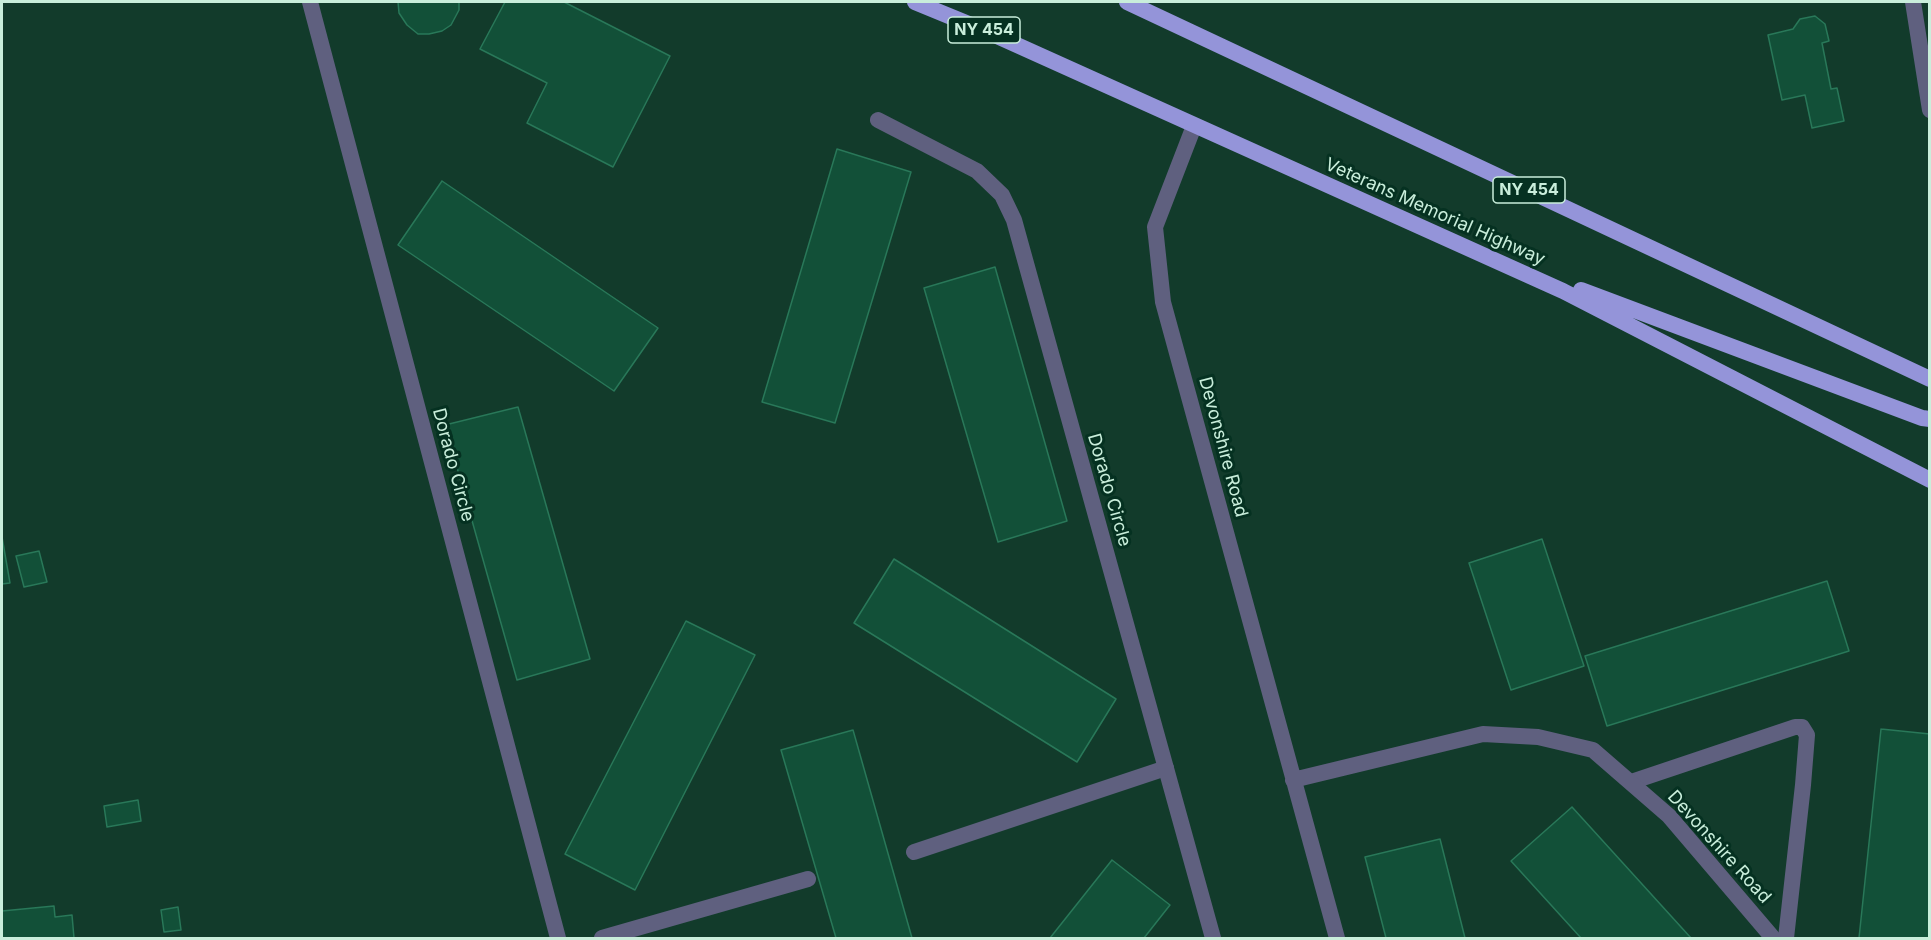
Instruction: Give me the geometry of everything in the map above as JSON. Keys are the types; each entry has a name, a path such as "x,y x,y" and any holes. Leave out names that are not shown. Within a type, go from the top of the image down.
{"highway":[{"name":"Veterans Memorial Highway","path":"915,2 988,32 1563,291 1929,480"},
{"name":"NY 454","path":"1127,2 1929,379"},
{"path":"1456,243 1929,419"}],"street":[{"name":"Dorado Circle","path":"310,2 558,939"},
{"path":"1913,2 1929,110"},
{"name":"Dorado Circle","path":"878,120 977,171 1002,195 1014,220 1213,939"},
{"name":"Devonshire Road","path":"1194,126 1155,227 1163,302 1337,939"},
{"path":"1631,782 1795,727 1802,727 1807,735 1803,785 1785,939"},
{"name":"Devonshire Road","path":"1293,780 1483,734 1539,737 1593,750 1669,816 1773,939"},
{"path":"914,852 1166,768"},
{"path":"602,939 808,879"}],"building":[{"path":"398,2 459,2 459,10 451,25 442,31 418,34 407,25 399,13"},
{"path":"505,2 564,2 670,56 613,167 527,123 547,83 480,49"},
{"path":"1815,16 1825,24 1829,41 1822,43 1831,89 1837,88 1844,121 1812,128 1805,95 1782,100 1768,35 1793,29 1800,19"},
{"path":"837,149 911,172 835,423 762,402"},
{"path":"442,181 658,328 614,391 398,245"},
{"path":"995,267 1067,521 998,542 924,288"},
{"path":"518,407 590,659 517,680 445,425"},
{"path":"2,537 10,583 2,584"},
{"path":"1542,539 1584,666 1511,690 1469,563"},
{"path":"39,551 47,582 24,587 16,556"},
{"path":"894,559 1116,699 1077,762 854,623"},
{"path":"1827,581 1849,651 1607,726 1585,656"},
{"path":"686,621 755,655 635,890 565,854"},
{"path":"1881,729 1930,734 1930,938 1859,938"},
{"path":"853,730 912,938 836,938 781,750"},
{"path":"138,800 141,821 107,827 104,806"},
{"path":"1572,807 1691,938 1581,938 1511,861"},
{"path":"1440,839 1465,938 1386,938 1365,857"},
{"path":"1112,860 1170,905 1144,938 1050,938"},
{"path":"54,906 55,917 72,915 74,938 2,938 2,911"},
{"path":"178,907 181,930 164,932 161,910"}]}
